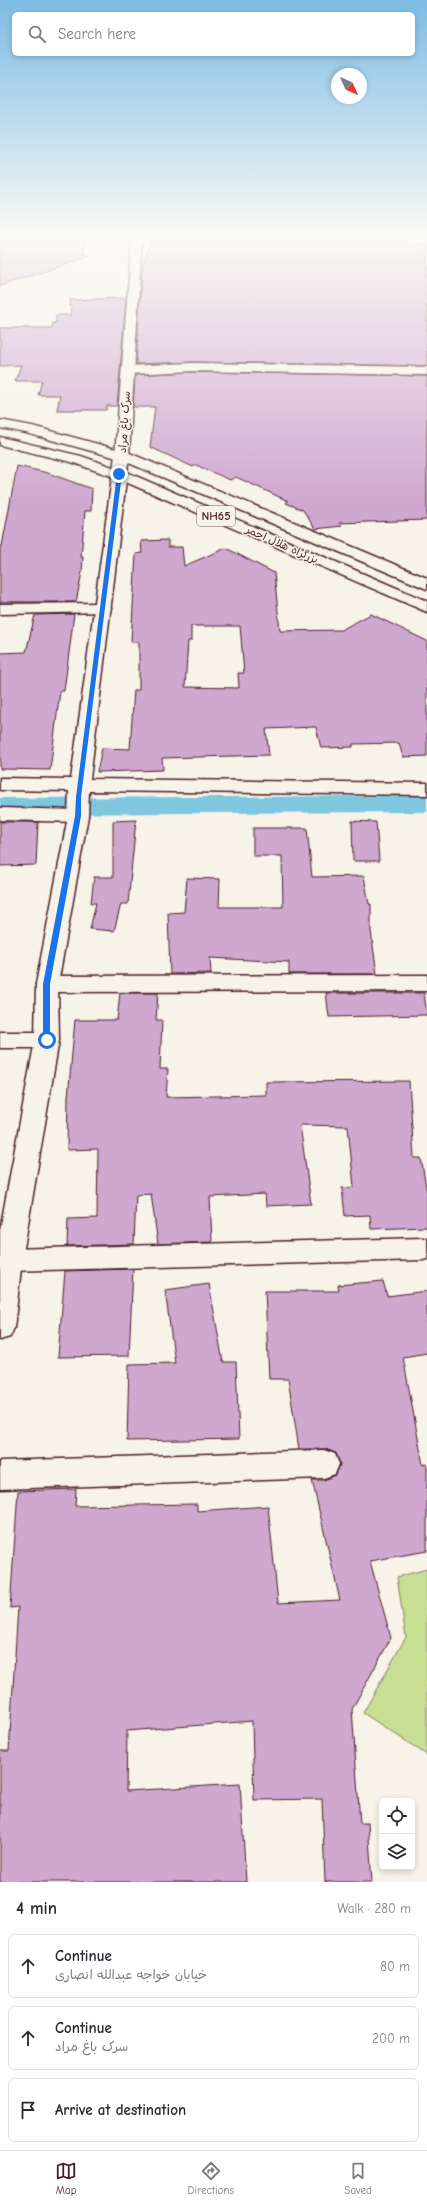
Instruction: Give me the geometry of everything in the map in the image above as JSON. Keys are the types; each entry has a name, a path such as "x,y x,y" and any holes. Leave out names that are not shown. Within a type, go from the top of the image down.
{"main road":[{"name":"سرک باغ مراد","path":"0,1328 8,1260 47,1040 47,984 79,800 122,455 131,325"},
{"path":"128,370 201,367 427,371"},
{"name":"بزرگراه هلال احمر","path":"0,424 26,429 122,455 427,584"},
{"name":"بزرگراه هلال احمر","path":"0,441 76,459 119,474 427,607"},
{"path":"0,609 103,608"},
{"path":"0,784 79,800"},
{"path":"0,814 79,800 427,789"},
{"path":"47,984 427,983"},
{"path":"0,1040 47,1040"},
{"path":"8,1260 423,1249"},
{"path":"0,1475 324,1464"}],"green space":[{"path":"427,1569 427,1755 363,1713 406,1637 397,1577"}],"building":[{"path":"53,325 124,325 117,406 107,406 106,410 57,410 60,395 38,395 42,381 15,381 21,365 0,366 0,328 52,328"},
{"path":"138,325 427,325 427,366 193,362 136,364"},
{"path":"193,372 427,376 427,520 339,523 342,526 315,529 303,510 286,503 288,501 236,477 230,480 196,465 193,467 150,447 155,407 133,407 135,375"},
{"path":"17,466 48,473 92,489 91,511 85,511 81,557 83,557 82,572 76,602 0,602 0,546 2,546"},
{"path":"168,540 168,547 182,547 184,566 226,548 274,573 280,631 341,630 371,614 427,641 427,756 403,757 399,743 353,744 353,747 321,748 316,727 266,729 269,755 162,758 163,770 97,772 102,748 130,749 134,690 139,690 139,642 131,642 136,554 142,553 141,541","holes":["191,626 240,626 244,673 238,673 239,688 185,687 188,641 191,641"]},
{"path":"74,614 64,691 60,691 50,770 0,769 0,653 26,652 35,615"},
{"path":"136,820 128,904 121,904 114,931 90,929 96,903 91,903 94,877 113,877 113,821"},
{"path":"352,821 376,822 379,861 353,861"},
{"path":"0,822 38,822 36,865 0,866"},
{"path":"253,828 307,828 312,877 364,876 369,904 371,904 371,931 377,974 289,974 289,962 210,958 211,973 170,974 168,913 184,912 187,878 220,879 219,907 283,907 282,856 253,856"},
{"path":"120,993 158,993 156,1020 162,1020 160,1069 168,1069 166,1097 266,1095 266,1082 409,1081 414,1158 421,1158 427,1193 427,1227 371,1229 370,1215 345,1216 342,1188 354,1187 348,1126 300,1125 311,1204 266,1206 265,1194 210,1197 212,1242 158,1244 151,1194 136,1195 134,1244 67,1246 68,1219 97,1218 98,1149 67,1150 68,1097 75,1020 117,1020"},
{"path":"326,993 424,993 427,1015 329,1017"},
{"path":"133,1269 129,1356 58,1357 65,1271"},
{"path":"383,1281 387,1296 427,1291 427,1353 403,1357 423,1465 427,1464 427,1551 370,1561 391,1638 352,1709 360,1823 368,1823 372,1882 325,1882 322,1799 254,1800 252,1721 127,1731 126,1791 240,1784 246,1882 0,1882 0,1751 9,1751 18,1607 10,1608 18,1491 76,1489 75,1506 197,1504 197,1511 268,1506 278,1603 340,1600 312,1480 324,1480 336,1475 340,1463 336,1453 325,1449 299,1449 288,1379 269,1379 265,1291 339,1291 338,1285"},
{"path":"209,1284 223,1362 236,1362 239,1439 127,1441 129,1364 175,1363 165,1290"}],"waterway":[{"path":"0,806 427,804"}],"route":[{"path":"47,1040 47,984 78,816 78,797 81,786 119,474"}]}
